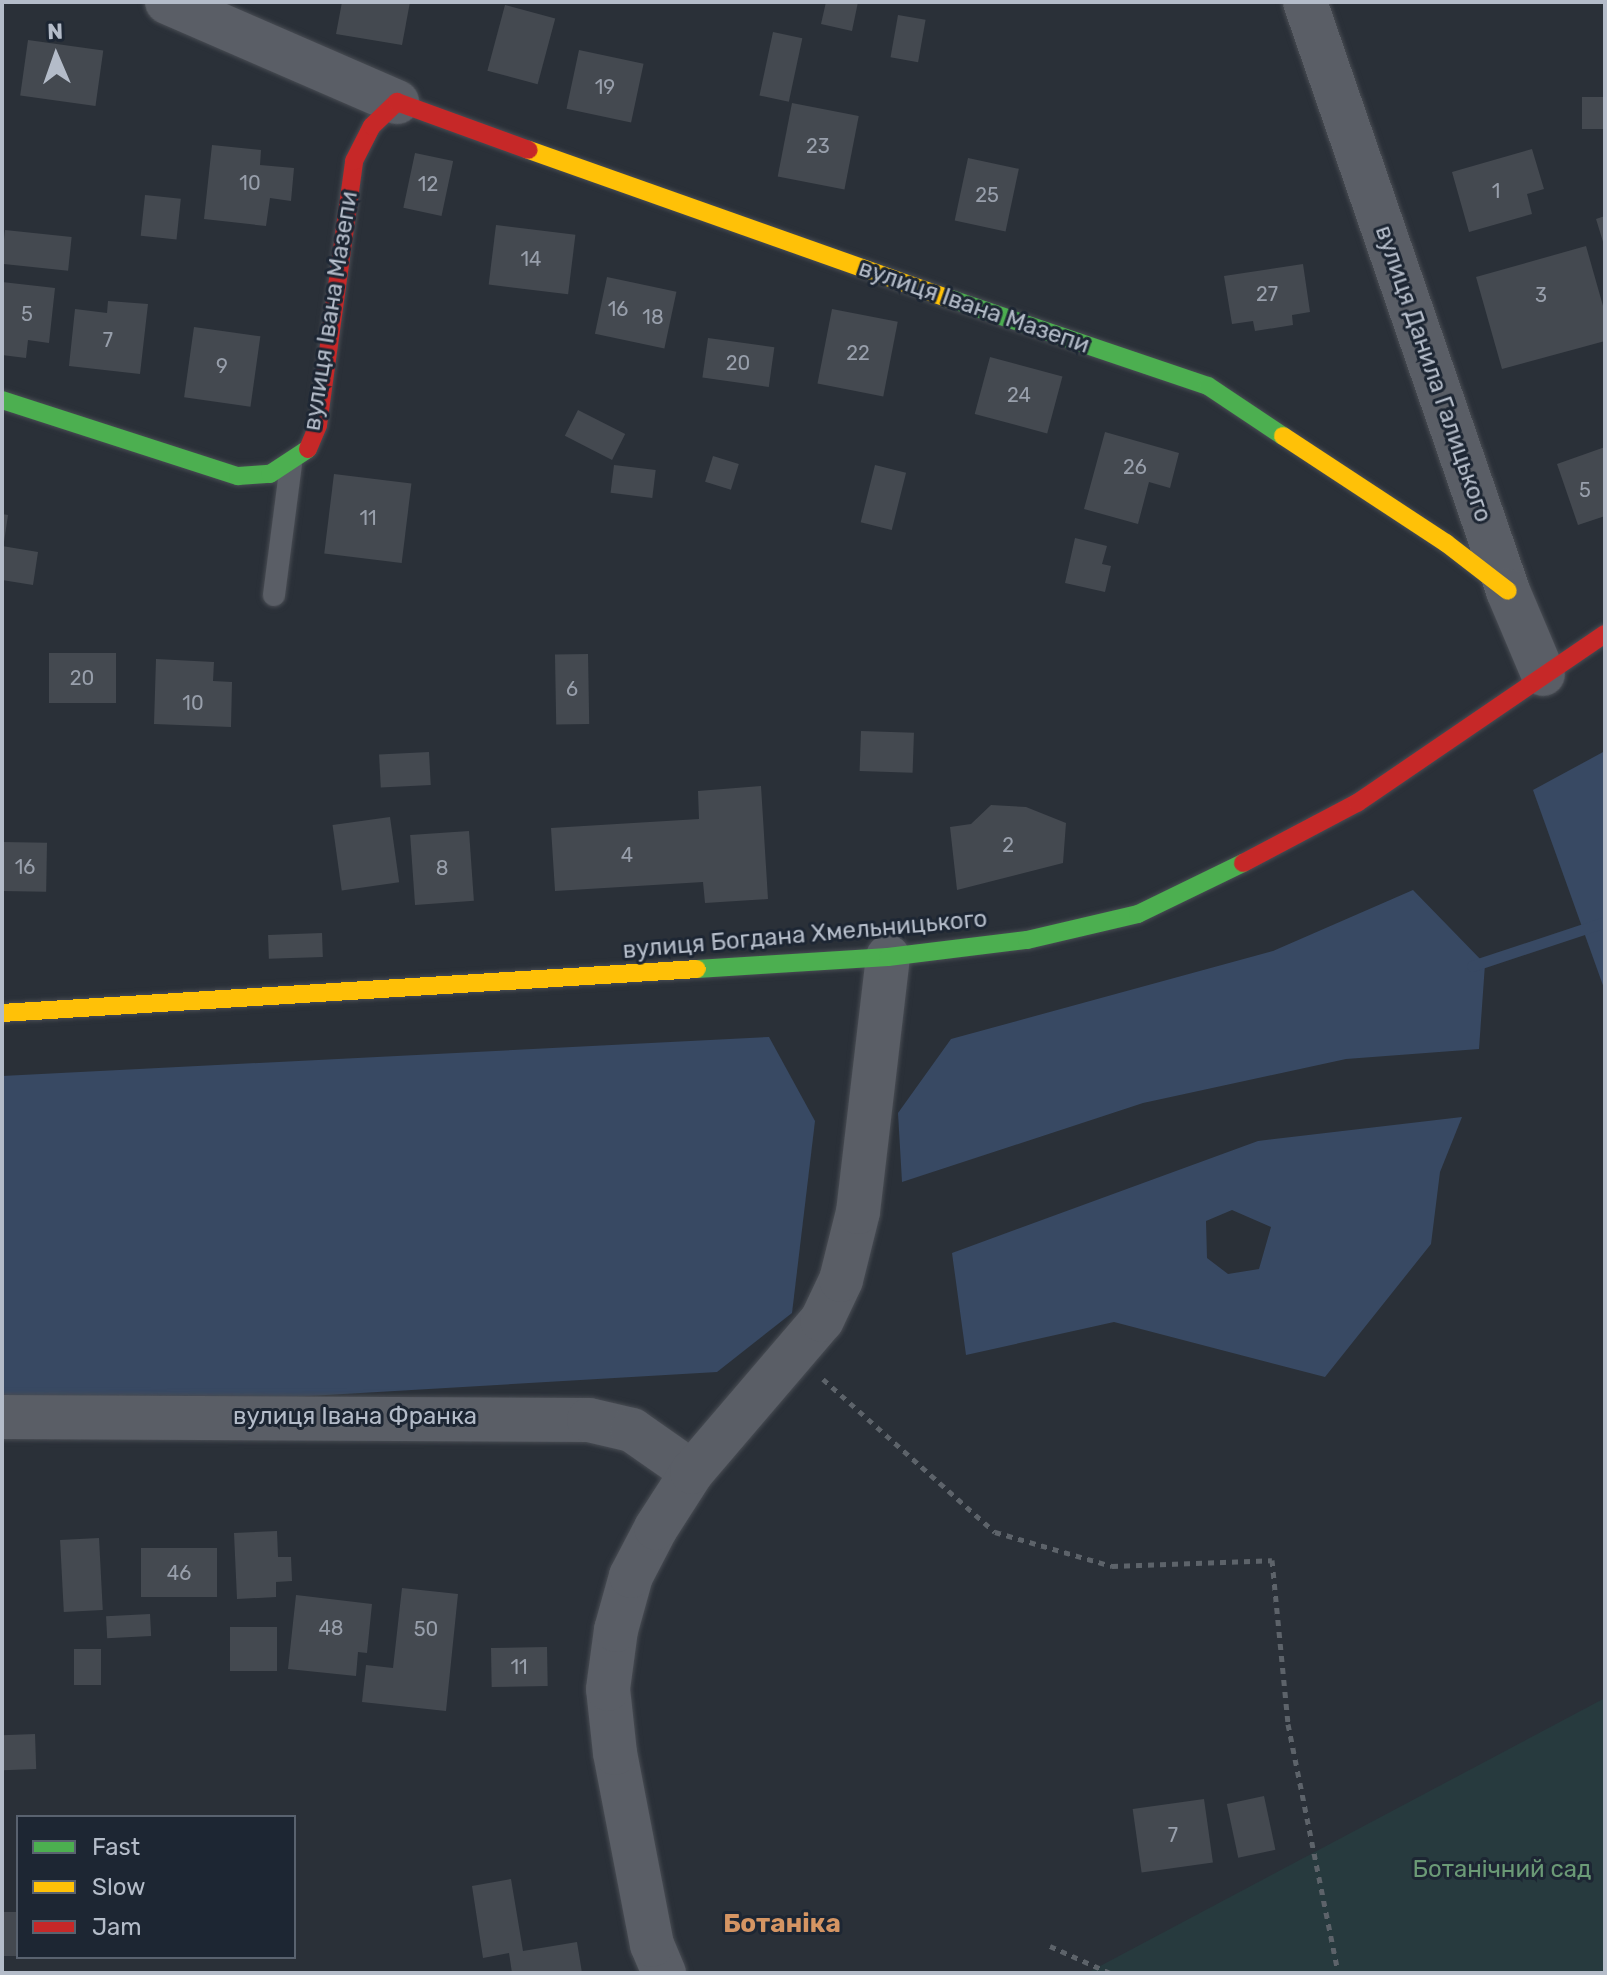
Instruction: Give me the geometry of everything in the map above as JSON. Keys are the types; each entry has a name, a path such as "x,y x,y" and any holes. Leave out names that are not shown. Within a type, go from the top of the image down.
{"street":[{"name":"вулиця Івана Мазепи","path":"167,2 397,102 867,271 1208,386 1446,543 1508,591"},
{"name":"вулиця Данила Галицького","path":"1305,2 1508,591 1543,674"},
{"name":"вулиця Івана Мазепи","path":"291,464 309,448 318,425 354,161 372,126 397,102"},
{"path":"2,400 238,476 270,474 291,464"},
{"path":"1543,674 1605,634"},
{"name":"вулиця Богдана Хмельницького","path":"2,1013 888,957 1027,940 1138,914 1357,803 1543,674"},
{"path":"664,1973 652,1945 634,1861 608,1689 631,1576 692,1472 822,1320 854,1244 888,957"},
{"name":"вулиця Івана Франка","path":"2,1417 589,1420 632,1430 692,1472"}],"lane":[{"path":"274,595 291,464"}],"path":[{"path":"795,1355 995,1532 1112,1566 1272,1560 1288,1724 1338,1973"},
{"path":"1050,1946 1110,1973"}],"green space":[{"name":"Ботанічний сад","path":"1605,1698 1605,1973 1087,1973"}],"water":[{"path":"1605,751 1605,991 1533,790"},
{"path":"1413,890 1485,964 1479,1049 1346,1059 1143,1103 902,1182 898,1113 951,1039 1273,951"},
{"path":"769,1037 815,1121 792,1313 717,1372 2,1414 2,1076"},
{"path":"1462,1117 1440,1172 1431,1244 1325,1377 1114,1322 966,1355 952,1253 1258,1141","holes":["1232,1210 1271,1227 1259,1269 1228,1274 1207,1258 1206,1221"]}],"building":[{"path":"342,2 410,2 402,45 336,34"},
{"path":"826,2 858,2 852,31 821,24"},
{"path":"505,5 555,18 538,84 487,71"},
{"path":"898,15 926,20 918,62 891,57"},
{"path":"773,32 802,38 789,102 759,96"},
{"path":"28,40 103,51 95,106 20,95"},
{"path":"579,50 644,64 631,122 567,109"},
{"path":"1582,97 1604,97 1604,129 1582,129"},
{"path":"792,103 859,116 844,190 778,177"},
{"path":"212,145 261,150 260,165 294,168 291,201 270,198 266,226 204,219"},
{"path":"1532,149 1544,189 1527,194 1532,214 1469,232 1452,172"},
{"path":"415,153 453,161 442,216 403,208"},
{"path":"968,158 1019,169 1006,231 955,221"},
{"path":"145,195 181,199 177,240 141,236"},
{"path":"1605,216 1605,245 1604,245 1596,219"},
{"path":"496,225 575,235 568,294 489,285"},
{"path":"5,230 72,237 68,271 2,264"},
{"path":"1586,246 1605,313 1605,341 1502,369 1476,277"},
{"path":"1303,264 1310,312 1292,315 1293,325 1255,331 1253,321 1232,324 1224,276"},
{"path":"607,277 676,292 664,348 595,334"},
{"path":"2,282 55,288 49,343 28,340 26,358 2,355"},
{"path":"108,301 148,304 140,374 69,366 75,309 107,313"},
{"path":"832,309 898,322 883,396 817,384"},
{"path":"194,327 260,336 250,407 184,397"},
{"path":"708,338 774,347 769,387 702,378"},
{"path":"990,357 1062,376 1047,433 975,414"},
{"path":"578,410 625,434 612,460 565,436"},
{"path":"1105,432 1179,453 1170,488 1149,482 1138,524 1084,509"},
{"path":"1605,447 1605,516 1578,525 1557,464"},
{"path":"713,456 739,464 731,490 705,482"},
{"path":"614,465 656,470 652,498 611,493"},
{"path":"875,465 906,473 892,530 861,522"},
{"path":"334,474 411,484 402,563 324,553"},
{"path":"2,514 8,515 4,542 2,542"},
{"path":"1075,538 1107,546 1102,564 1111,566 1105,592 1065,583"},
{"path":"2,546 38,552 33,585 2,580"},
{"path":"49,653 116,653 116,703 49,703"},
{"path":"588,654 589,724 556,725 555,655"},
{"path":"156,659 214,662 213,681 232,682 231,727 154,724"},
{"path":"861,731 914,733 913,773 860,771"},
{"path":"429,752 431,785 381,788 379,755"},
{"path":"761,786 768,899 705,903 703,882 555,891 551,828 699,819 698,791"},
{"path":"991,805 1026,807 1066,823 1063,863 957,890 950,827 971,824"},
{"path":"390,817 399,882 342,890 333,825"},
{"path":"469,831 474,901 415,905 410,835"},
{"path":"2,842 47,843 46,892 2,891"},
{"path":"322,933 323,957 269,959 268,935"},
{"path":"277,1531 278,1557 291,1557 292,1581 276,1582 276,1597 237,1599 234,1533"},
{"path":"99,1538 103,1610 64,1612 60,1540"},
{"path":"141,1548 217,1548 217,1597 141,1597"},
{"path":"402,1588 458,1594 446,1711 362,1702 366,1665 393,1668"},
{"path":"296,1595 372,1604 367,1653 358,1652 356,1676 288,1669"},
{"path":"150,1614 151,1636 107,1638 106,1616"},
{"path":"230,1627 277,1627 277,1671 230,1671"},
{"path":"547,1647 548,1686 492,1687 491,1648"},
{"path":"74,1649 101,1649 101,1685 74,1685"},
{"path":"35,1734 36,1769 3,1770 2,1735"},
{"path":"1264,1796 1275,1850 1238,1858 1227,1804"},
{"path":"1204,1799 1213,1862 1142,1872 1133,1809"},
{"path":"511,1879 523,1951 577,1942 582,1973 512,1973 509,1953 483,1958 472,1886"},
{"path":"2,1912 16,1912 16,1956 2,1956"}],"waterway":[{"path":"1472,966 1605,922"}],"traffic: fast":[{"path":"948,298 1208,386 1283,436"},
{"path":"2,400 238,476 270,474 308,449"},
{"path":"697,969 888,957 1027,940 1138,914 1243,863"}],"traffic: slow":[{"path":"529,150 948,298"},
{"path":"1283,436 1446,543 1508,591"},
{"path":"2,1013 697,969"}],"traffic: jam":[{"path":"308,449 318,425 354,161 372,126 397,102 529,150"},
{"path":"1243,863 1357,803 1605,634"}],"district":[{"name":"Ботаніка","path":"782,1924"}]}
